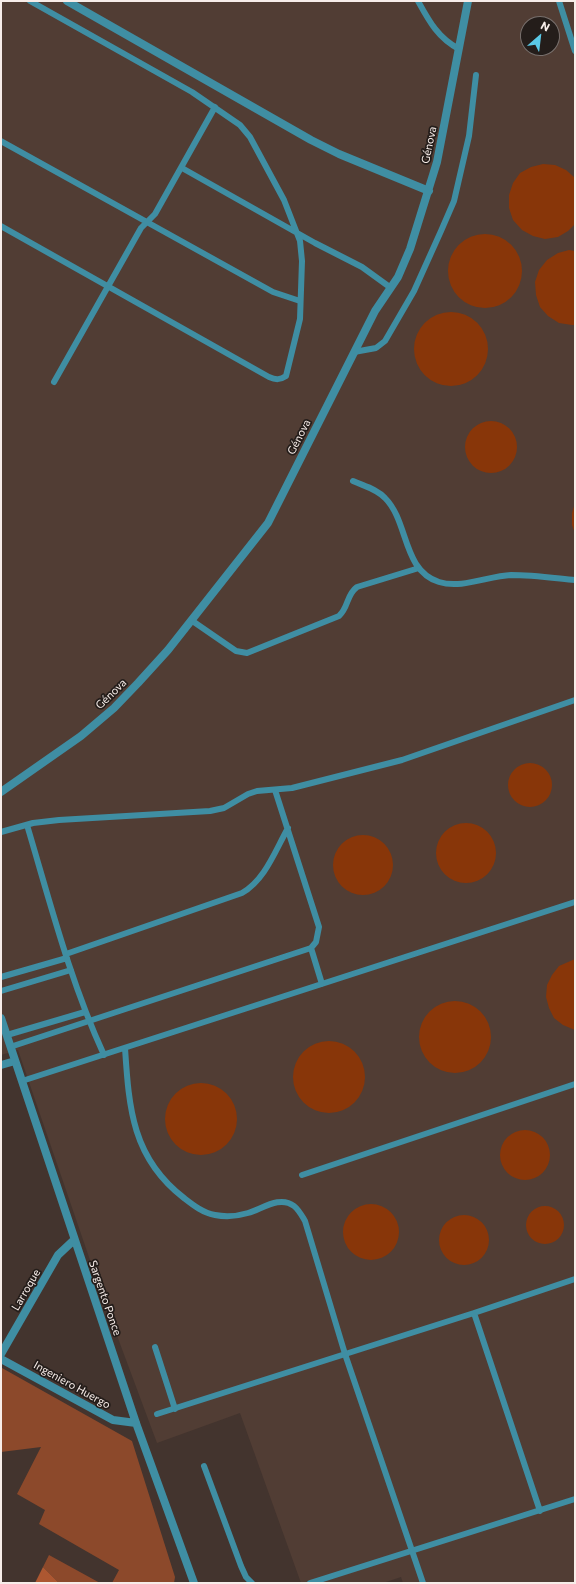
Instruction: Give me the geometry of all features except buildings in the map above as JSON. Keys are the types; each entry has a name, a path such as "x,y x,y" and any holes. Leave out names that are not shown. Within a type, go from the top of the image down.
{"street":[{"path":"67,1 312,140 429,191"},
{"name":"Génova","path":"1,792 81,736 114,708 160,659 268,523 375,311 391,288 410,249 437,162 468,1"},
{"name":"Sargento Ponce","path":"1,1018 136,1423 194,1583"},
{"path":"1,1065 15,1061"},
{"name":"Larroque","path":"1,1354 58,1255 74,1240"},
{"name":"Ingeniero Huergo","path":"1,1359 112,1420 136,1423"}],"lane":[{"path":"1,226 275,379 282,379 286,376 300,319 302,261 300,241 284,200 250,137 240,125 215,107 30,1"},
{"path":"418,1 434,30 447,43 459,49"},
{"path":"559,1 575,51"},
{"path":"354,352 376,348 385,341 414,291 441,231 454,201 469,136 476,75"},
{"path":"54,382 140,228 155,214 215,107"},
{"path":"1,141 273,292 300,301"},
{"path":"182,168 297,233 362,267 391,288"},
{"path":"353,481 376,491 386,498 393,509 416,564 423,573 438,581 450,585 512,575 575,580"},
{"path":"191,620 236,651 247,653 339,616 346,608 352,591 357,587 419,568"},
{"path":"1,832 27,825 60,820 210,811 224,808 248,794 292,788 402,760 575,700"},
{"path":"10,1047 311,948 316,942 319,927 275,790"},
{"path":"27,825 85,1012 104,1055"},
{"path":"1,977 67,956 242,893 250,888 261,876 288,828"},
{"path":"22,1081 575,902"},
{"path":"311,948 322,984"},
{"path":"1,991 71,970"},
{"path":"7,1035 85,1012"},
{"path":"125,1048 132,1121 146,1156 166,1183 195,1207 215,1215 231,1216 247,1213 278,1202 294,1206 308,1227 345,1354 423,1583"},
{"path":"302,1175 575,1084"},
{"path":"157,1414 474,1313 575,1279"},
{"path":"474,1313 540,1511"},
{"path":"155,1347 175,1409"},
{"path":"204,1466 241,1566 246,1577 252,1583"},
{"path":"310,1583 575,1499"}],"shaded area":[{"path":"1,1 575,1 575,1583 403,1583 401,1577 383,1583 301,1583 240,1413 157,1443 103,1298 18,1050 1,1055"},
{"path":"2,1368 132,1441 175,1577 174,1583 112,1583 119,1570 39,1524 45,1510 17,1494 41,1447 1,1452"},
{"path":"49,1555 100,1583 59,1583 43,1567"},
{"path":"43,1567 59,1583 35,1583"}]}
